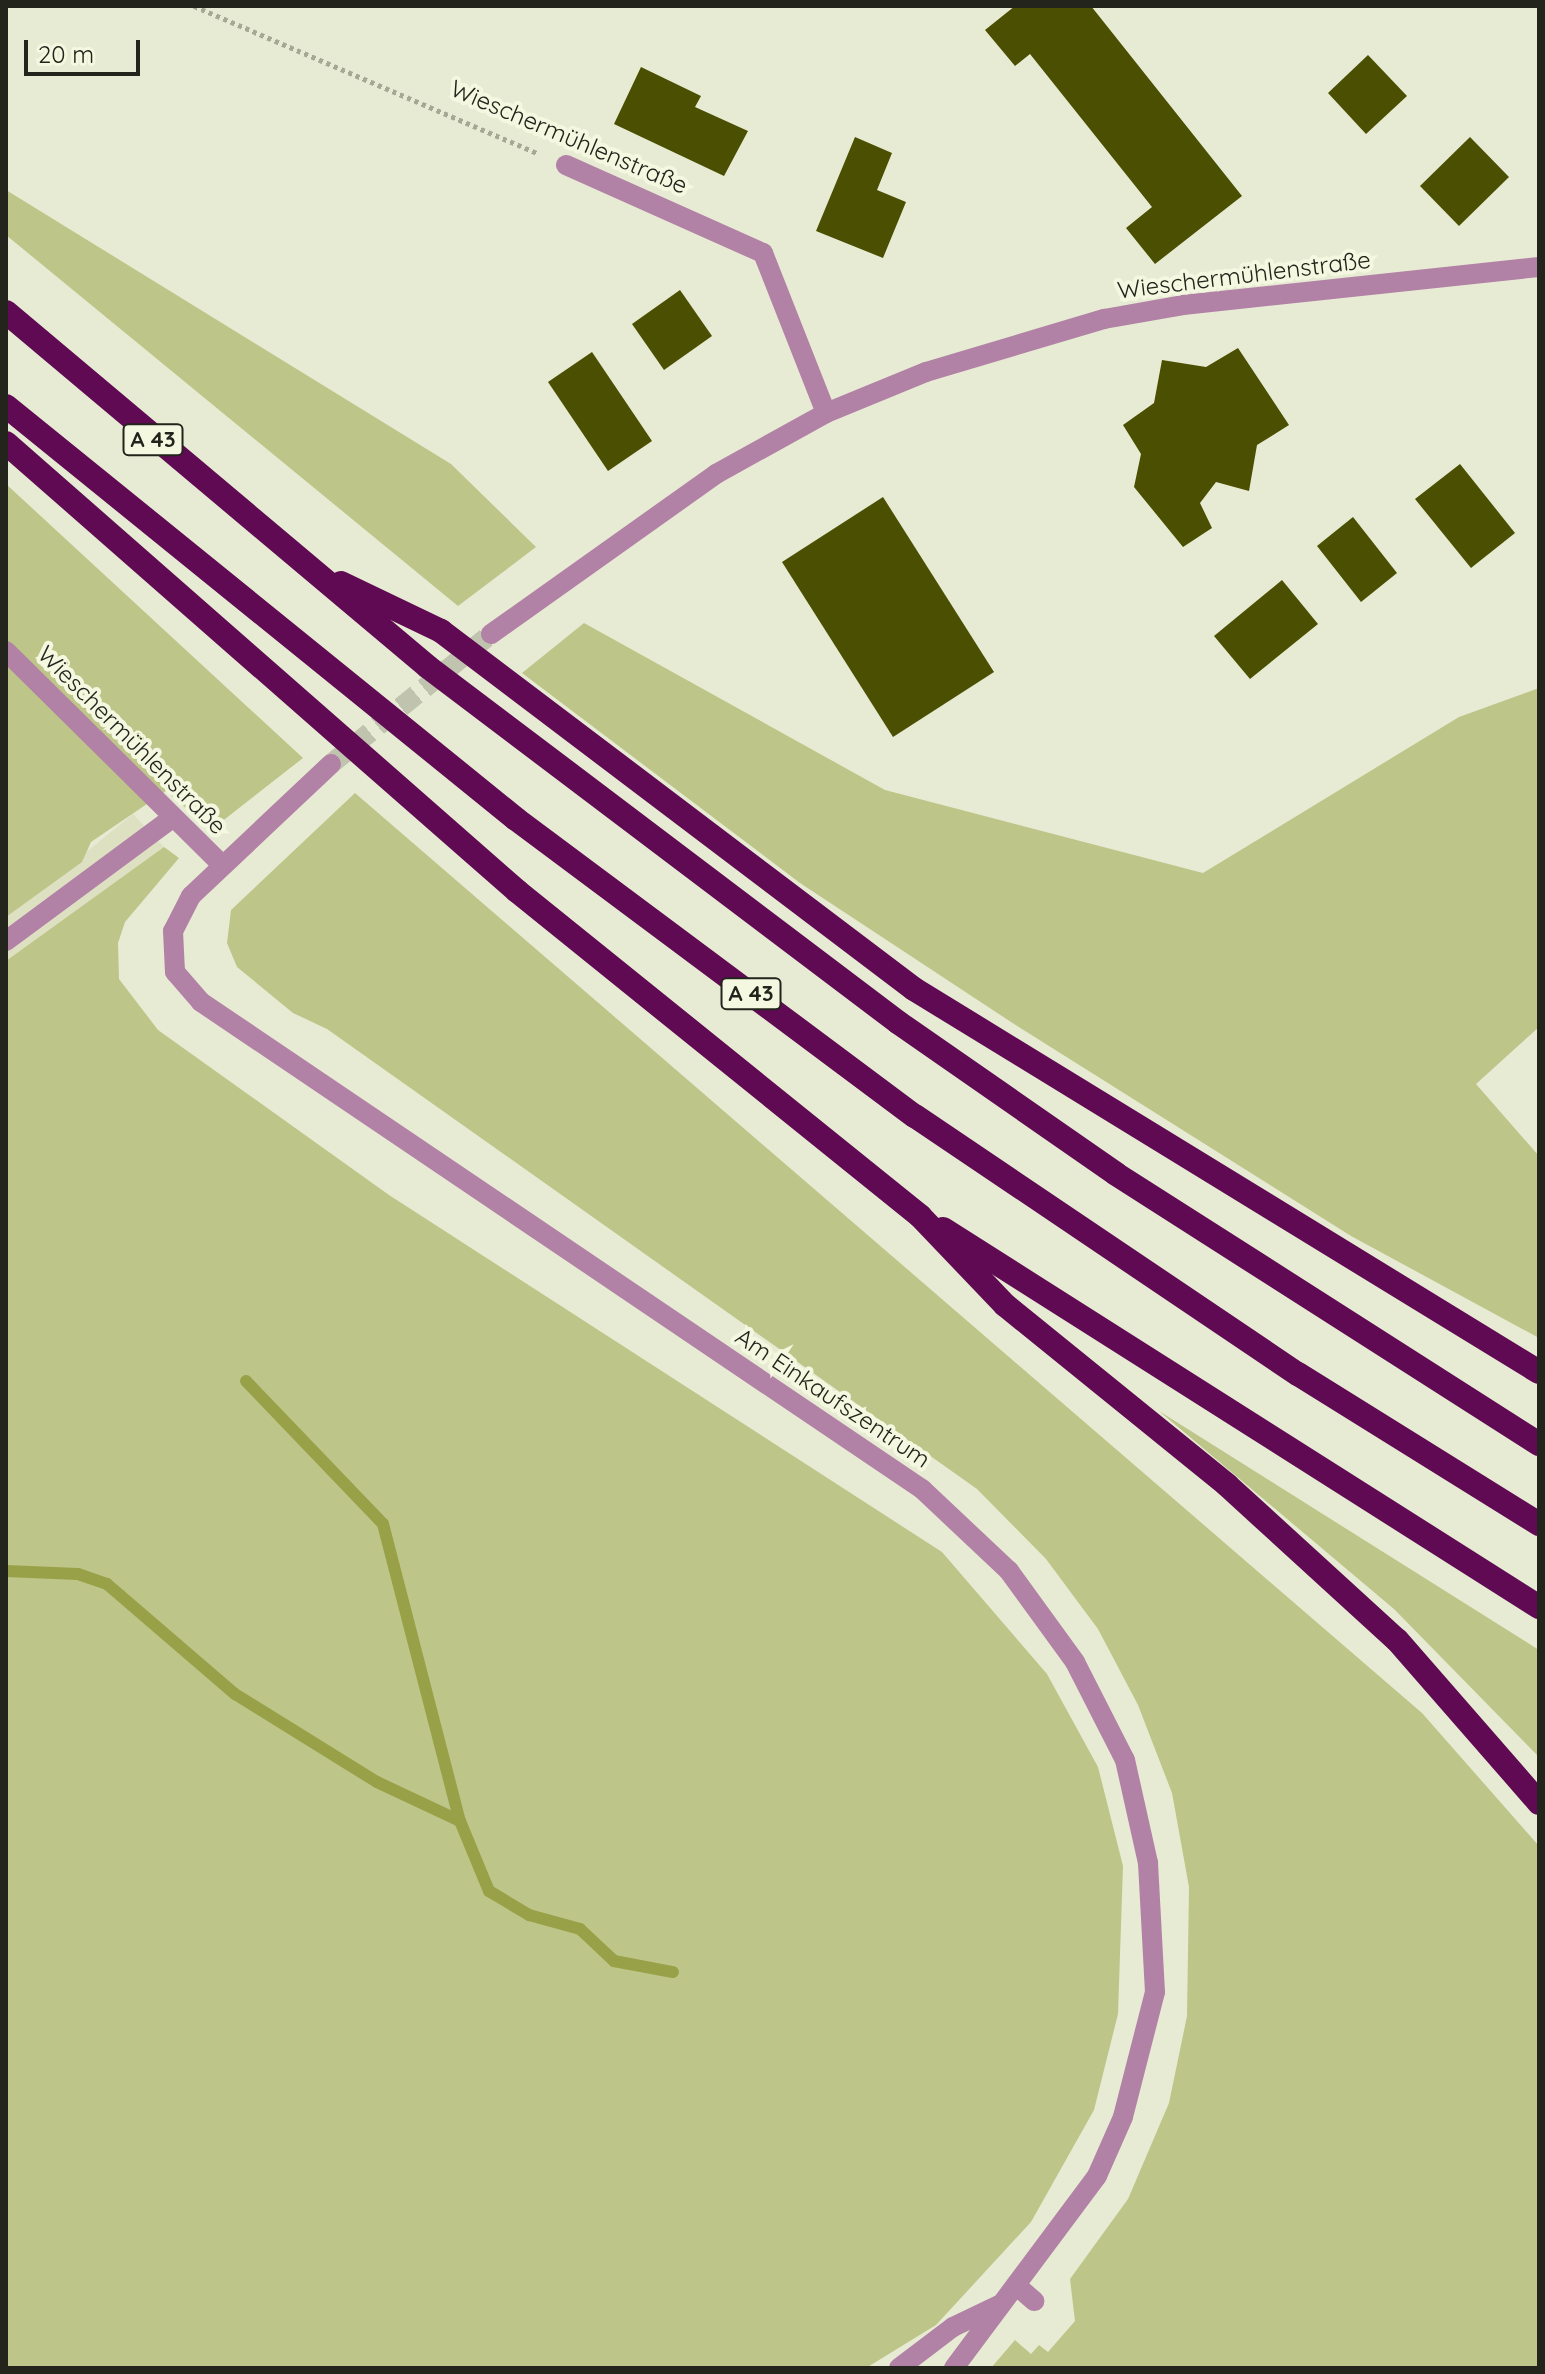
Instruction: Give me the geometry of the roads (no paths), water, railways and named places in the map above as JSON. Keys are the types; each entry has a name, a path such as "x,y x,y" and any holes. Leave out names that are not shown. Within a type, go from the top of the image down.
{"highway":[{"name":"A 43","path":"6,312 303,564 603,803 899,1023 1116,1174 1539,1444"},
{"name":"A 43","path":"6,406 516,819 915,1116 1273,1357 1539,1524"},
{"path":"6,443 517,891 920,1216 1539,1607"},
{"path":"303,564 441,631 914,989 1539,1372"},
{"path":"920,1216 1005,1305 1227,1485 1397,1640 1539,1803"}],"street":[{"name":"Wieschermühlenstraße","path":"566,165 763,253 826,413"},
{"name":"Wieschermühlenstraße","path":"491,634 656,513 826,413 926,372 1104,319 1539,267"},
{"name":"Wieschermühlenstraße","path":"6,651 222,865"},
{"name":"Am Einkaufszentrum","path":"331,764 191,896 173,931 175,972 201,1002 922,1489 1009,1571 1075,1662 1125,1760 1148,1863 1155,1992 1123,2117 1097,2176 954,2368"},
{"path":"6,941 172,818"},
{"path":"1017,2286 1034,2301"},
{"name":"Am Einkaufszentrum","path":"899,2368 953,2327 999,2305"}],"waterway":[{"path":"246,1381 383,1524 460,1821 489,1891 529,1915 580,1929 614,1961 673,1972"},
{"path":"6,1571 78,1574 107,1584 235,1694 377,1782 460,1821"}],"tunnel":[{"path":"331,764 491,634"}]}
